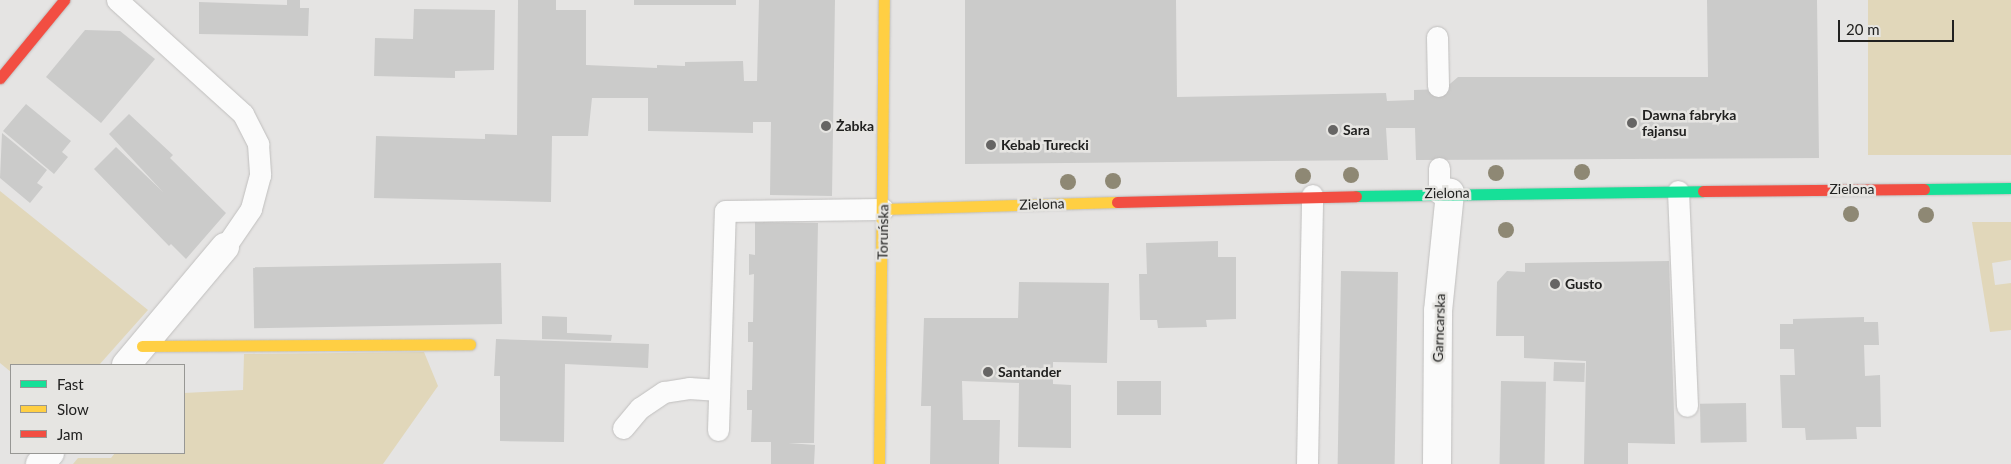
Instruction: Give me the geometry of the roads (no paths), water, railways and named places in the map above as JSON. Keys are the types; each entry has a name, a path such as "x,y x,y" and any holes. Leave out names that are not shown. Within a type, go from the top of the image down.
{"street":[{"path":"0,78 64,0"},
{"name":"Toruńska","path":"879,464 884,0"},
{"name":"Zielona","path":"883,209 1312,195 2011,188"},
{"name":"Garncarska","path":"1437,464 1438,311 1444,193"},
{"path":"134,356 225,247"},
{"path":"134,356 470,344"},
{"path":"40,464 49,454"}],"lane":[{"path":"117,0 243,114 258,144 260,175 251,209 225,247"},
{"path":"1437,37 1438,86"},
{"path":"1439,168 1444,193"},
{"path":"1678,191 1687,406"},
{"path":"1307,464 1312,195"},
{"path":"718,430 725,211 883,209"},
{"path":"623,428 640,408 664,392 689,388 719,390"}],"place":[{"name":"Dawna fabryka fajansu","path":"1632,123"},
{"name":"Żabka","path":"826,126"},
{"name":"Sara","path":"1333,130"},
{"name":"Kebab Turecki","path":"991,145"},
{"name":"Gusto","path":"1555,284"},
{"name":"Santander","path":"988,372"}]}
